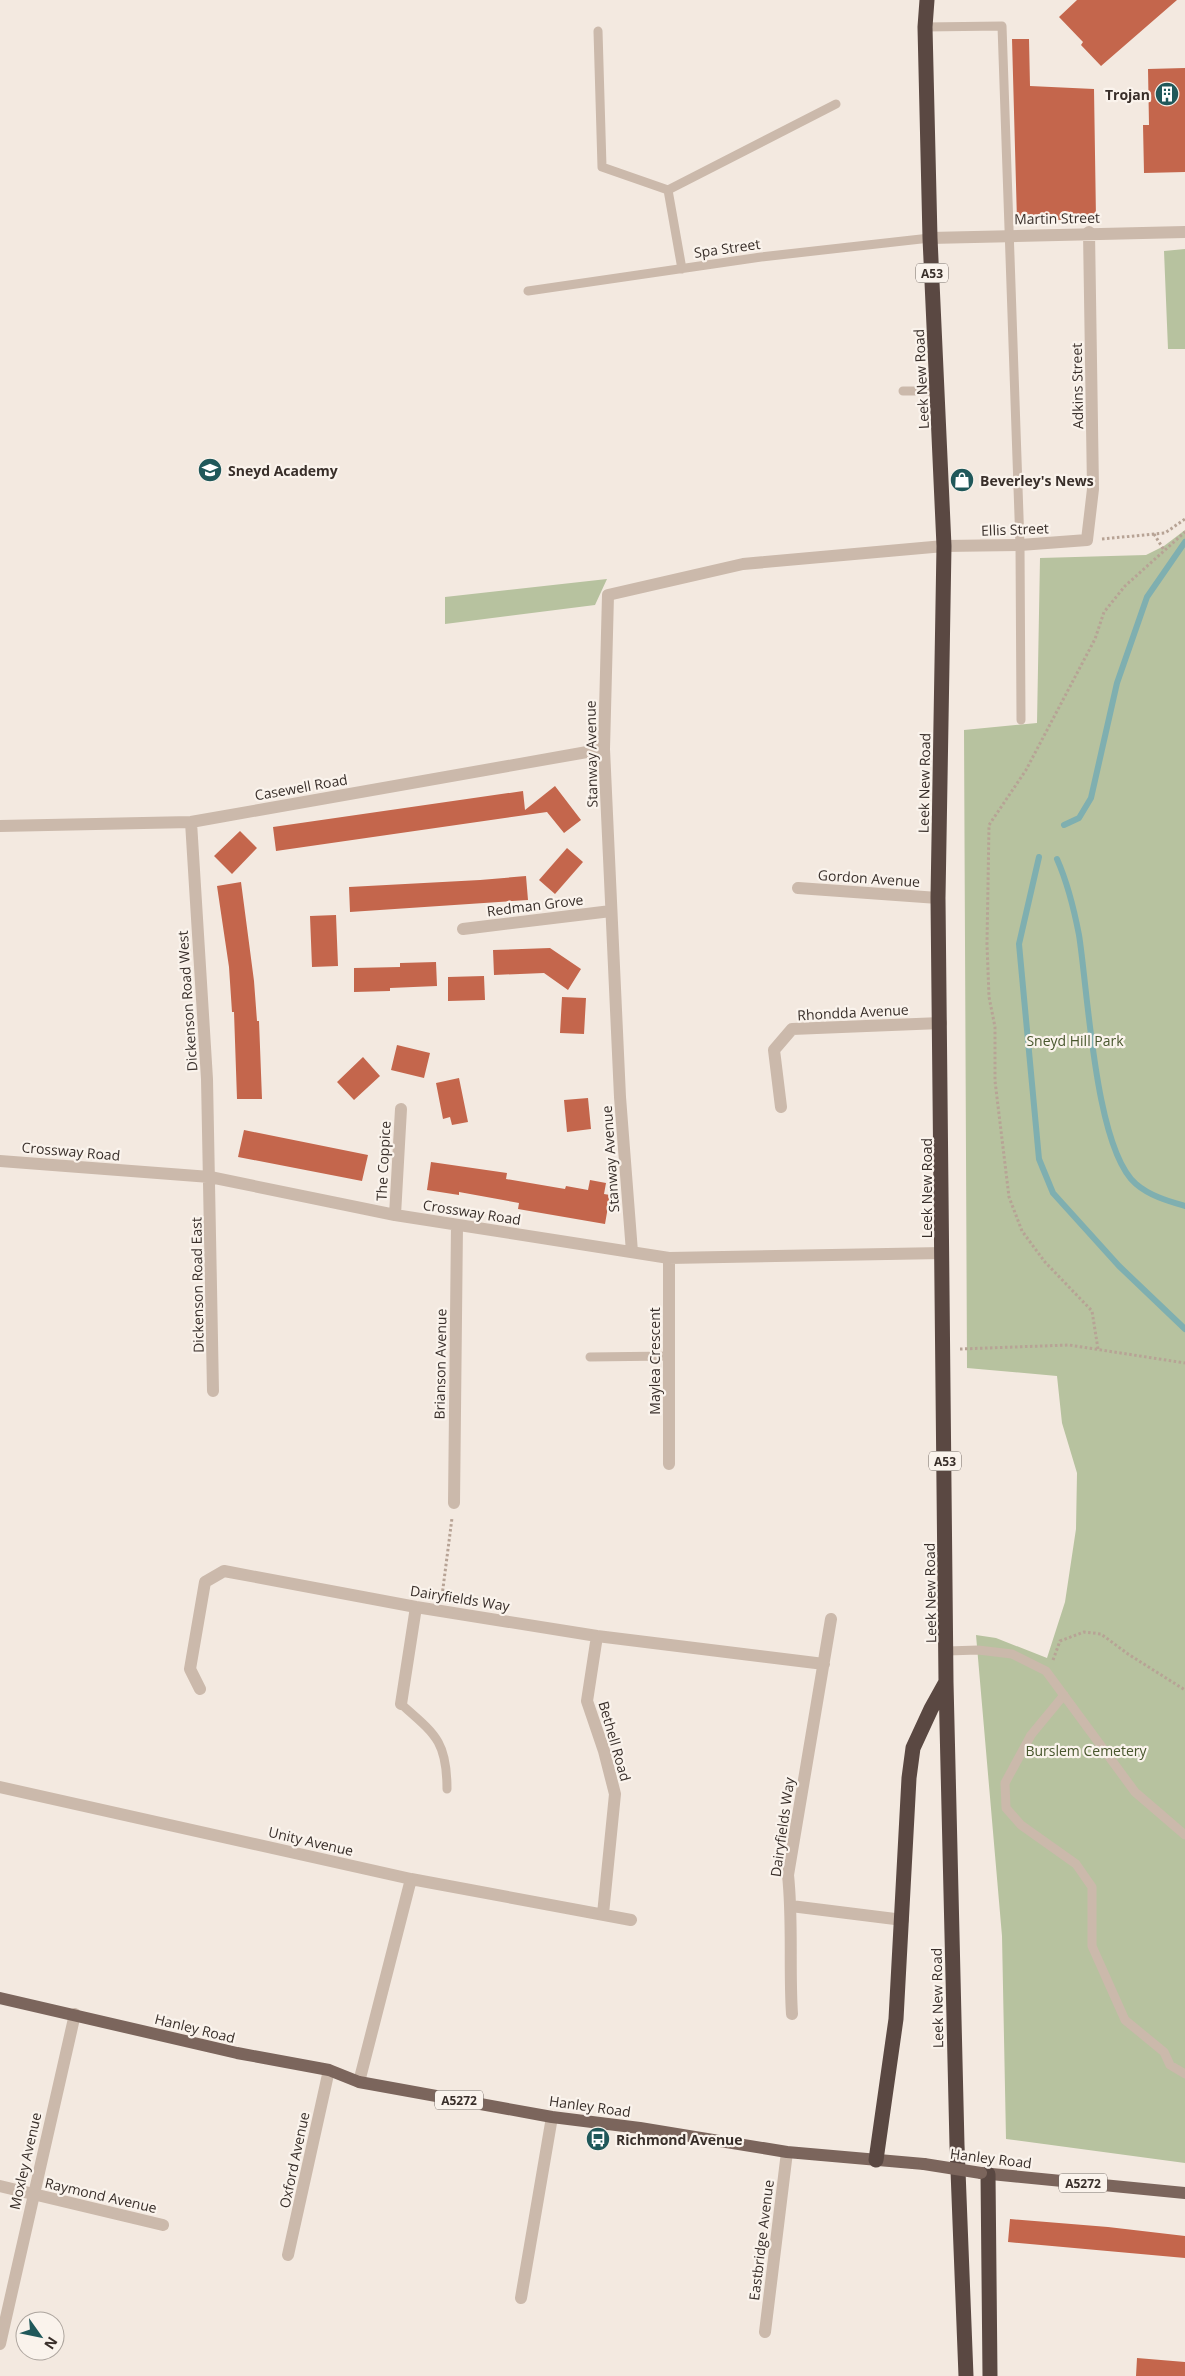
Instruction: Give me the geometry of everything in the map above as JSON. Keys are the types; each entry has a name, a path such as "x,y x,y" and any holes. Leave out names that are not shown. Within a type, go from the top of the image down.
{"highway":[{"name":"Leek New Road","path":"927,0 925,27 930,238 944,546 938,898 941,1023 946,1682 957,2145 966,2376"},
{"path":"876,2160 896,2019 909,1778 913,1748 946,1682"},
{"path":"985,2174 990,2376"}],"main road":[{"name":"Hanley Road","path":"0,1998 237,2053 329,2070 359,2082 552,2117 640,2128 786,2152 924,2164 985,2174 1185,2193"}],"street":[{"name":"Martin Street","path":"930,238 1089,232 1185,232"},
{"name":"Adkins Street","path":"1087,540 1093,489 1089,232"},
{"name":"Ellis Street","path":"944,546 1020,545 1087,540"},
{"name":"Stanway Avenue","path":"632,1252 620,1097 604,749 608,595 743,564 944,546"},
{"name":"Casewell Road","path":"0,826 191,822 604,749"},
{"name":"Dickenson Road West","path":"191,822 207,1079 210,1177"},
{"name":"Gordon Avenue","path":"798,888 938,898"},
{"name":"Redman Grove","path":"463,929 611,911"},
{"name":"Rhondda Avenue","path":"781,1107 774,1050 792,1029 941,1023"},
{"name":"The Coppice","path":"395,1215 401,1109"},
{"name":"Crossway Road","path":"0,1161 210,1177 395,1215 669,1258 943,1253"},
{"name":"Dickenson Road East","path":"210,1177 214,1391"},
{"name":"Brianson Avenue","path":"454,1503 457,1225"},
{"name":"Maylea Crescent","path":"669,1258 669,1464"},
{"name":"Dairyfields Way","path":"200,1690 190,1669 205,1582 224,1571 416,1607 597,1636 824,1664"},
{"path":"401,1704 416,1607"},
{"name":"Dairyfields Way","path":"792,2014 790,1981 791,1906 788,1875 832,1619"},
{"name":"Bethell Road","path":"597,1636 587,1701 604,1751 615,1794 603,1914"},
{"name":"Unity Avenue","path":"0,1787 410,1879"},
{"path":"359,2082 410,1879 630,1920"},
{"path":"791,1906 902,1920"},
{"name":"Moxley Avenue","path":"0,2344 32,2195 75,2014"},
{"name":"Oxford Avenue","path":"288,2255 329,2070"},
{"path":"521,2298 552,2117"},
{"name":"Eastbridge Avenue","path":"765,2332 786,2152"},
{"name":"Raymond Avenue","path":"0,2186 163,2225"}],"lane":[{"path":"925,27 1002,26 1020,545 1022,720"},
{"path":"598,31 602,167 668,190 836,104"},
{"path":"668,190 682,269"},
{"name":"Spa Street","path":"528,291 761,257 930,238"},
{"path":"903,392 938,391"},
{"path":"590,1357 669,1356"},
{"path":"947,1651 978,1650 1012,1654 1046,1671 1135,1792 1185,1835"},
{"path":"1064,1695 1031,1735 1005,1783 1006,1808 1020,1825 1076,1864 1092,1887 1092,1946 1125,2020 1164,2052 1170,2065 1185,2074"},
{"path":"401,1704 438,1739 444,1750 447,1789"}],"path":[{"path":"1087,540 1164,533 1185,519"},
{"path":"1098,1349 1092,1311 1045,1262 1022,1231 1009,1197 995,1081 995,1028 989,997 987,944 989,825 1026,770 1095,639 1104,612 1124,586 1185,532"},
{"path":"1154,534 1164,550"},
{"path":"944,1350 1069,1345 1185,1363"},
{"path":"440,1611 454,1503"},
{"path":"1046,1671 1053,1663 1060,1641 1084,1632 1101,1634 1128,1654 1185,1690"}],"green space":[{"path":"1185,249 1185,349 1168,349 1164,251"},
{"name":"Sneyd Hill Park","path":"1185,530 1185,2163 1006,2139 1002,1936 976,1635 996,1638 1047,1658 1065,1602 1076,1529 1077,1473 1062,1423 1057,1376 967,1368 964,730 1037,723 1040,558 1146,555 1164,546"},
{"path":"607,579 595,605 445,624 445,597"}],"building":[{"path":"1077,0 1177,0 1101,66 1081,45 1083,42 1059,17"},
{"path":"1012,39 1029,39 1030,86 1094,89 1096,219 1017,221"},
{"path":"1185,68 1185,172 1144,173 1143,125 1149,125 1148,69"},
{"path":"555,786 581,820 564,833 547,812 276,851 273,827 523,791 525,810"},
{"path":"240,831 257,848 232,874 214,856"},
{"path":"567,848 583,862 555,894 539,880"},
{"path":"526,876 528,900 350,912 349,887"},
{"path":"241,882 254,981 257,1021 259,1021 262,1099 237,1099 234,1012 232,1012 229,967 217,886"},
{"path":"336,915 338,966 312,967 310,916"},
{"path":"550,948 581,969 568,990 544,973 494,975 493,950"},
{"path":"436,962 437,986 390,988 390,991 354,992 354,968 400,967 400,963"},
{"path":"484,976 485,1000 448,1001 448,977"},
{"path":"562,997 586,998 584,1034 560,1033"},
{"path":"397,1045 430,1053 424,1078 391,1070"},
{"path":"363,1057 380,1076 354,1100 337,1082"},
{"path":"459,1078 468,1122 452,1125 450,1117 443,1119 436,1083"},
{"path":"588,1098 591,1129 567,1132 564,1100"},
{"path":"244,1130 368,1155 362,1181 238,1157"},
{"path":"431,1162 507,1173 506,1179 565,1189 566,1186 588,1190 590,1180 606,1183 604,1194 610,1195 605,1224 518,1209 519,1203 459,1192 459,1195 427,1190"},
{"path":"1010,2219 1108,2227 1185,2236 1185,2258 1008,2242"},
{"path":"1137,2358 1185,2362 1185,2376 1136,2376"}],"waterway":[{"path":"1064,825 1079,818 1091,798 1117,683 1147,597 1185,542"},
{"path":"1039,857 1019,944 1039,1159 1053,1193 1119,1266 1185,1329"},
{"path":"1057,859 1070,897 1079,935 1090,1029 1102,1105 1111,1138 1122,1166 1136,1184 1153,1195 1185,1206"}],"place":[{"name":"Trojan","path":"1167,94"},
{"name":"Sneyd Academy","path":"210,470"},
{"name":"Beverley's News","path":"962,480"},
{"name":"Richmond Avenue","path":"598,2139"}],"park label":[{"name":"Burslem Cemetery","path":"1086,1750"}]}
